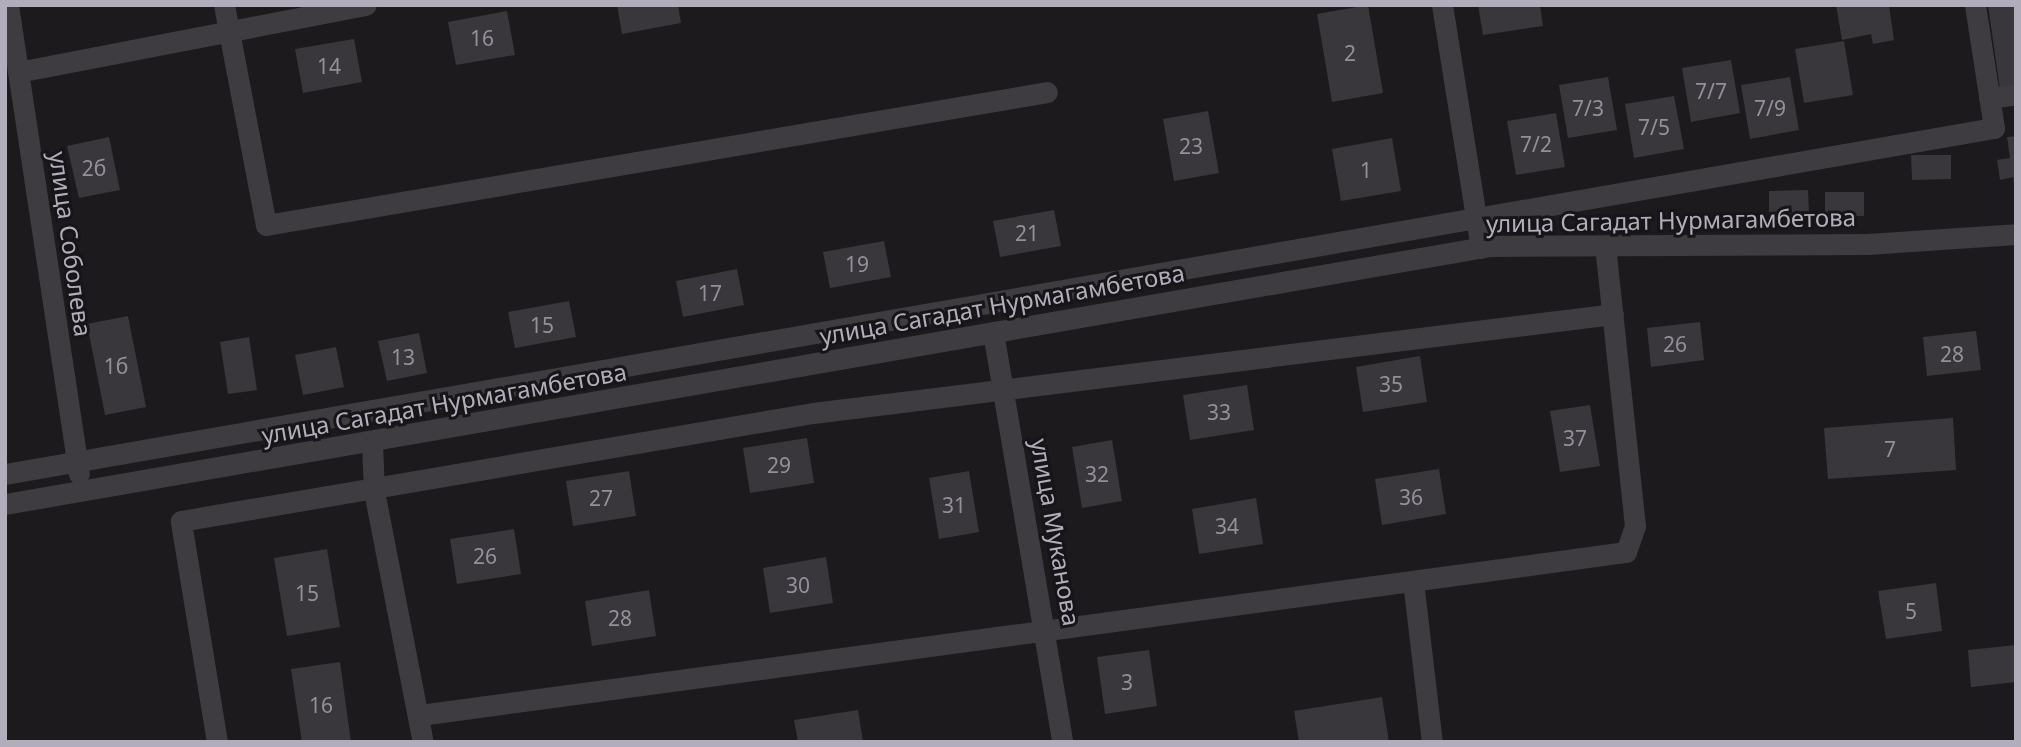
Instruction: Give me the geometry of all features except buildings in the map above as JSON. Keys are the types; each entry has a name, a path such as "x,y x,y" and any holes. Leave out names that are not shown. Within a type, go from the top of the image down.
{"street":[{"name":"улица Соболева","path":"8,5 82,492"},
{"path":"224,5 266,225 1047,92"},
{"path":"18,72 366,5"},
{"path":"1442,5 1481,248"},
{"path":"5,474 1476,215 1994,128 1975,5"},
{"path":"1989,98 2016,94"},
{"name":"улица Сагадат Нурмагамбетова","path":"5,504 372,443 1481,248 1867,244 2016,234"},
{"path":"420,715 1046,627 1626,552 1635,526 1605,246"},
{"path":"218,742 181,521 374,491 813,412 1613,314"},
{"name":"улица Муканова","path":"993,332 1046,627 1062,742"},
{"path":"372,443 374,491 420,715 423,742"},
{"path":"1413,581 1432,742"}]}
